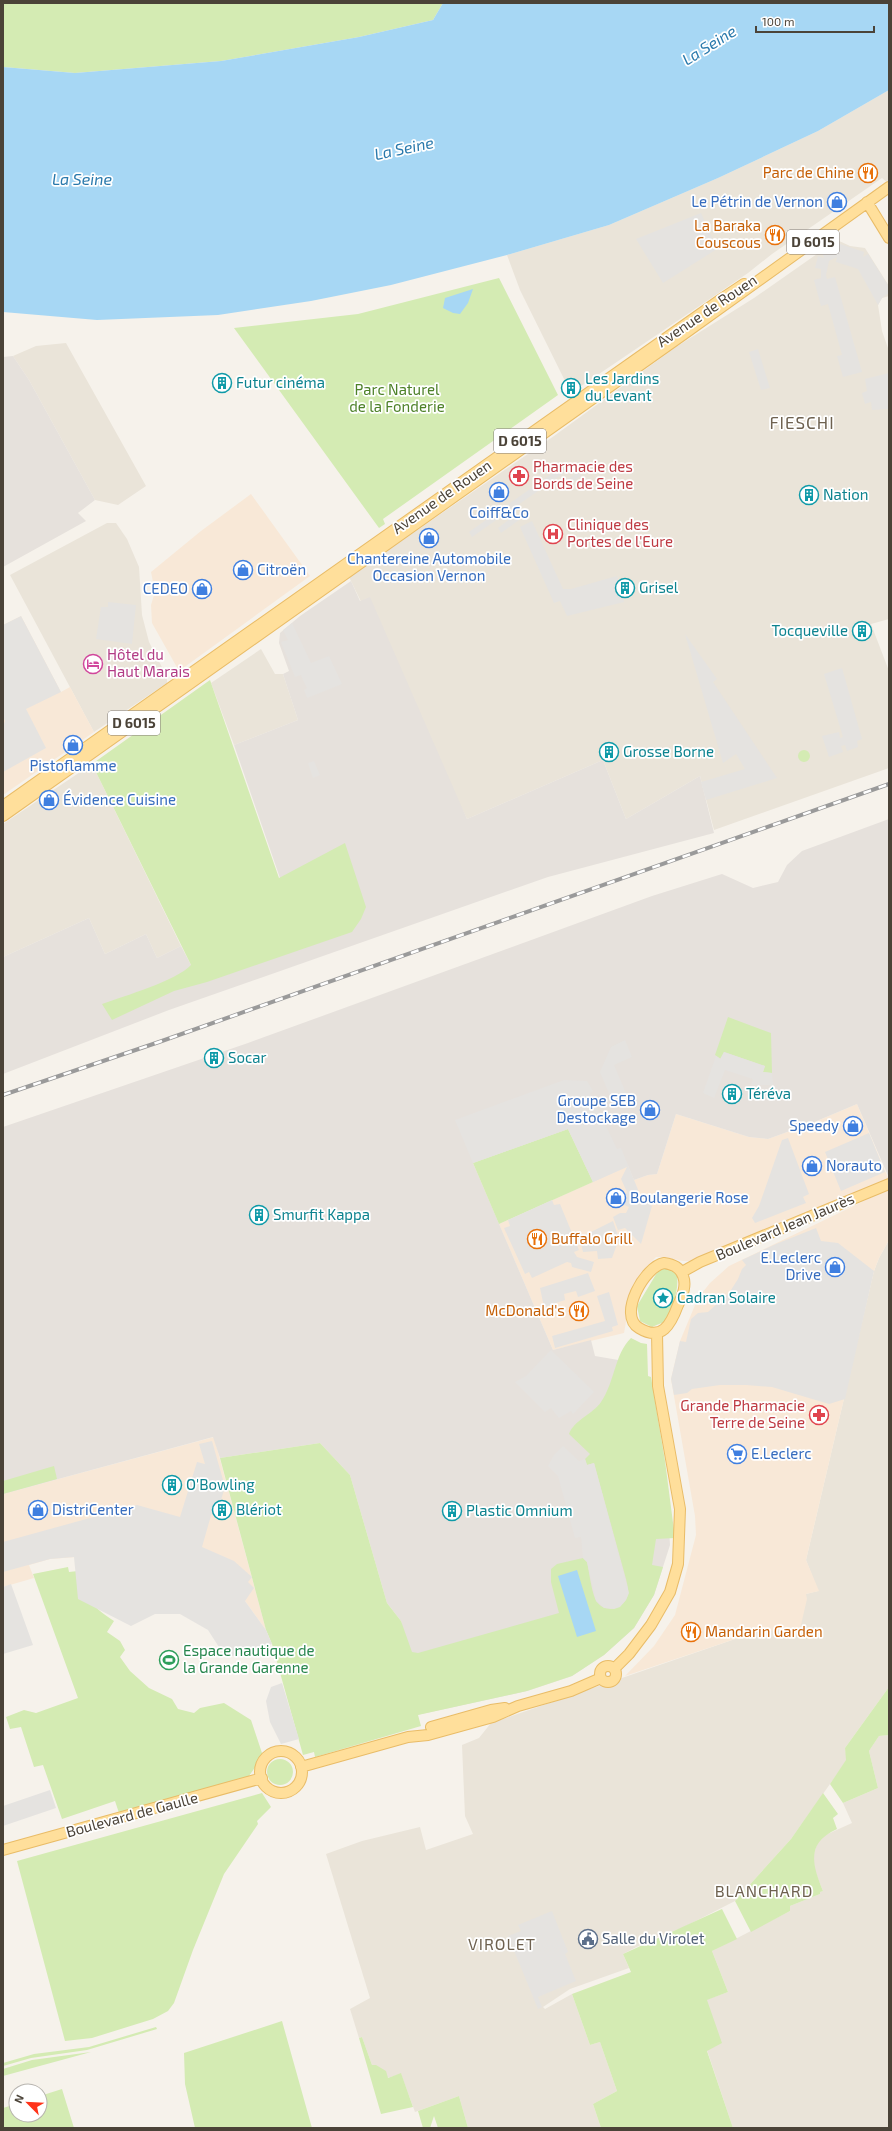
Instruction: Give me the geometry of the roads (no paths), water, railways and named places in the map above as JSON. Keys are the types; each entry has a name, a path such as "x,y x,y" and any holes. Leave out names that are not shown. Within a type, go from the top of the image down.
{"main road":[{"name":"Avenue de Rouen","path":"264,626 644,358 782,265 889,187"},
{"path":"867,202 889,238"},
{"name":"D 6015","path":"3,806 264,626"},
{"name":"D 6015","path":"3,816 264,626"},
{"name":"Boulevard Jean Jaurès","path":"682,1272 700,1262 889,1184"},
{"path":"664,1263 672,1264 682,1272 684,1287 677,1309 669,1325 657,1333 645,1331 637,1327 632,1317 632,1304 645,1277 654,1266 664,1263"},
{"path":"301,1767 408,1737 435,1726 465,1717 491,1710 518,1706 571,1691 601,1678 600,1673 602,1669 607,1666 614,1670 629,1654 652,1625 670,1592 679,1556 680,1509 658,1386 657,1333"},
{"path":"286,1752 293,1755 301,1767 302,1777 299,1783 296,1787 285,1793 275,1792 269,1789 262,1778 262,1766 265,1760 274,1753 286,1752"},
{"name":"Boulevard de Gaulle","path":"3,1850 262,1778"}],"water":[{"name":"La Seine","path":"443,3 889,3 889,90 818,131 718,178 609,225 507,255 391,285 311,301 218,315 97,320 3,312 3,67 75,73 221,61 359,37 433,20"},
{"path":"473,289 468,303 460,314 453,313 443,308 445,298"},
{"path":"577,1570 596,1631 577,1637 558,1576"}],"railway":[{"path":"3,1095 159,1042 889,784"}],"place":[{"name":"Parc de Chine","path":"868,173"},
{"name":"Le Pétrin de Vernon","path":"837,202"},
{"name":"La Baraka Couscous","path":"775,235"},
{"name":"Futur cinéma","path":"222,383"},
{"name":"Les Jardins du Levant","path":"571,388"},
{"name":"Pharmacie des Bords de Seine","path":"519,476"},
{"name":"Coiff&Co","path":"499,492"},
{"name":"Nation","path":"809,495"},
{"name":"Clinique des Portes de l'Eure","path":"553,534"},
{"name":"Chantereine Automobile Occasion Vernon","path":"429,538"},
{"name":"Citroën","path":"243,570"},
{"name":"Grisel","path":"625,588"},
{"name":"CEDEO","path":"202,589"},
{"name":"Tocqueville","path":"862,631"},
{"name":"Hôtel du Haut Marais","path":"93,664"},
{"name":"Pistoflamme","path":"73,745"},
{"name":"Grosse Borne","path":"609,752"},
{"name":"Évidence Cuisine","path":"49,800"},
{"name":"Socar","path":"214,1058"},
{"name":"Téréva","path":"732,1094"},
{"name":"Groupe SEB Destockage","path":"650,1110"},
{"name":"Speedy","path":"853,1126"},
{"name":"Norauto","path":"812,1166"},
{"name":"Boulangerie Rose","path":"616,1198"},
{"name":"Smurfit Kappa","path":"259,1215"},
{"name":"Buffalo Grill","path":"537,1239"},
{"name":"E.Leclerc Drive","path":"835,1267"},
{"name":"Cadran Solaire","path":"663,1298"},
{"name":"McDonald's","path":"579,1311"},
{"name":"Grande Pharmacie Terre de Seine","path":"819,1415"},
{"name":"E.Leclerc","path":"737,1454"},
{"name":"O'Bowling","path":"172,1485"},
{"name":"DistriCenter","path":"38,1510"},
{"name":"Blériot","path":"222,1510"},
{"name":"Plastic Omnium","path":"452,1511"},
{"name":"Mandarin Garden","path":"691,1632"},
{"name":"Espace nautique de la Grande Garenne","path":"169,1660"},
{"name":"Salle du Virolet","path":"588,1939"}],"district":[{"name":"FIESCHI","path":"802,423"},
{"name":"BLANCHARD","path":"764,1891"},
{"name":"VIROLET","path":"502,1944"}],"park label":[{"name":"Parc Naturel de la Fonderie","path":"397,398"}]}
